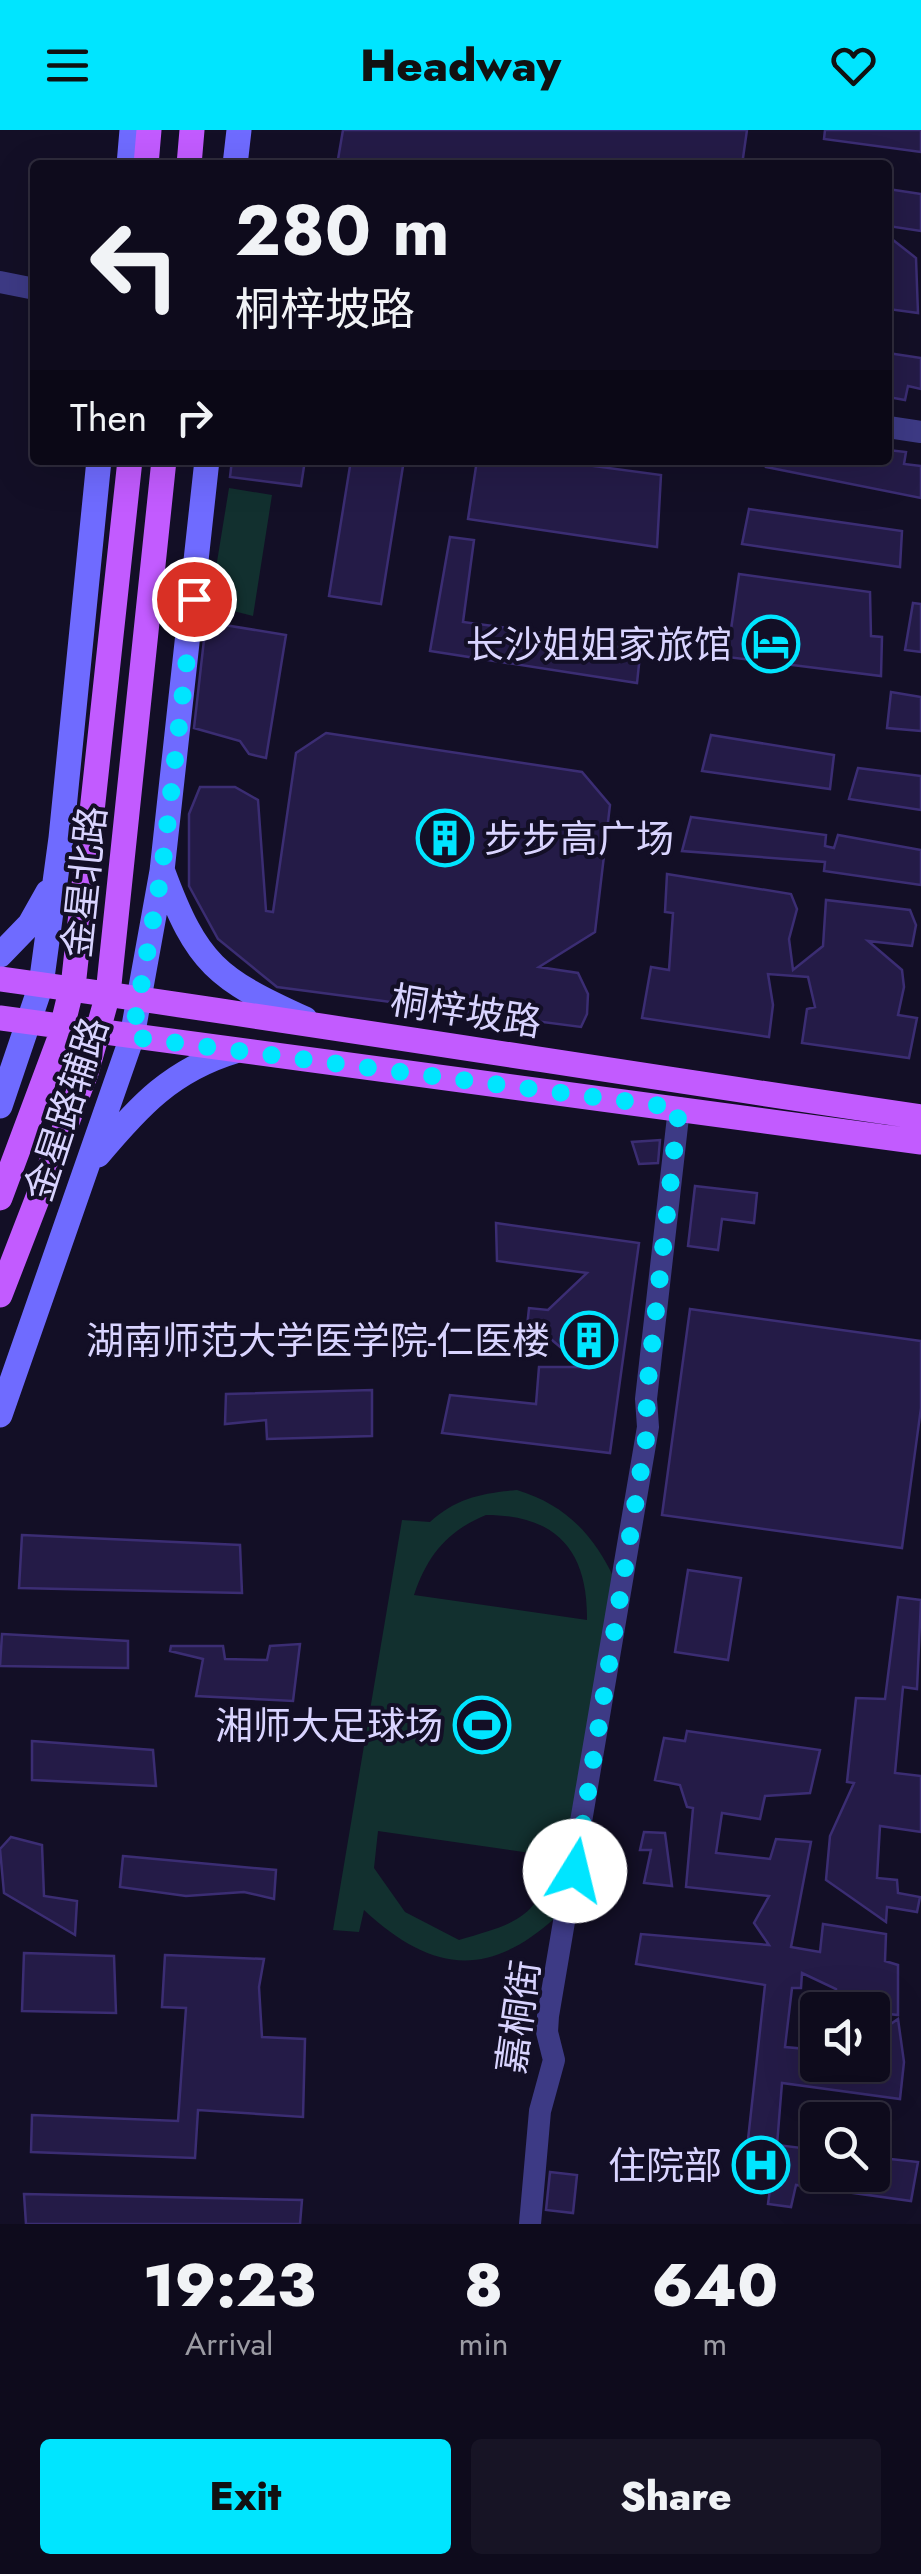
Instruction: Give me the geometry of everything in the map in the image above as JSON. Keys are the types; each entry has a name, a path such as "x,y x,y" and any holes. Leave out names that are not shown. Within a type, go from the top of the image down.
{"main road":[{"path":"146,160 148,130"},
{"path":"189,160 192,130"},
{"name":"金星北路","path":"0,1198 62,1027 71,989 129,465"},
{"name":"金星北路","path":"0,1296 99,1033 108,994 163,465"},
{"name":"桐梓坡路","path":"0,979 309,1022 428,1046 921,1117"},
{"name":"桐梓坡路","path":"0,1018 921,1142"}],"street":[{"path":"129,160 132,130"},
{"path":"235,160 238,130"},
{"path":"0,282 30,288"},
{"path":"892,428 921,432"},
{"name":"金星路辅路","path":"0,1106 31,1023 40,985 55,879 98,465"},
{"name":"金星路辅路","path":"0,1415 132,1037 162,870 206,465"},
{"path":"162,870 198,952 247,993 309,1022"},
{"path":"0,956 30,924 55,879"},
{"path":"88,1167 131,1116 181,1072 235,1051"},
{"name":"嘉桐街","path":"530,2224 540,2111 554,2060 547,2032 548,2016 648,1427 648,1380 679,1108"}],"green space":[{"path":"229,488 272,495 253,616 210,605"},
{"path":"517,1490 550,1504 576,1524 598,1549 615,1580 555,1918 505,1952 481,1959 435,1956 411,1945 364,1910 359,1932 333,1930 402,1520 430,1522 460,1502","holes":["486,1515 531,1522 563,1541 581,1574 587,1620 414,1595 440,1546","378,1831 551,1856 547,1877 533,1906 523,1915 459,1940 405,1912 374,1868"]}],"building":[{"path":"343,130 747,130 743,160 338,160"},
{"path":"825,130 921,130 921,152 824,139"},
{"path":"892,190 921,194 921,231 892,227"},
{"path":"892,239 916,258 918,313 892,310"},
{"path":"892,354 921,358 921,389 908,386 905,400 892,398"},
{"path":"892,450 906,452 904,464 921,466 921,498 766,467 892,465"},
{"path":"231,465 304,465 301,486 230,477"},
{"path":"350,465 403,466 381,604 329,596"},
{"path":"476,465 586,465 661,475 657,547 468,519"},
{"path":"749,509 902,531 900,567 742,544"},
{"path":"450,537 474,540 463,622 641,646 637,683 430,651"},
{"path":"739,574 870,592 871,636 882,637 881,676 727,657"},
{"path":"913,603 921,604 921,652 905,650"},
{"path":"206,622 286,635 266,758 249,754 240,741 194,728"},
{"path":"891,692 921,697 921,731 887,728"},
{"name":"步步高广场","path":"326,733 582,772 610,805 595,932 539,967 578,973 588,994 587,1014 581,1027 277,987 218,939 189,886 189,814 200,787 235,787 258,800 266,911 273,912 296,753"},
{"path":"711,735 834,755 830,789 702,771"},
{"path":"858,768 921,776 921,810 849,799"},
{"path":"691,817 826,835 825,846 834,848 838,835 921,850 921,885 824,871 825,862 682,851"},
{"path":"667,874 791,894 797,909 789,939 793,970 823,946 826,900 910,910 916,925 912,946 868,941 902,970 904,987 898,1015 917,1018 909,1058 802,1043 807,1009 815,1007 808,977 768,974 773,1005 769,1037 642,1018 651,967 669,970 673,913 665,912"},
{"path":"660,1140 658,1163 639,1164 632,1142"},
{"path":"695,1186 757,1193 754,1223 722,1219 718,1250 688,1246"},
{"name":"湖南师范大学医学院-仁医楼","path":"496,1223 639,1243 610,1453 442,1433 450,1395 536,1404 539,1367 584,1367 540,1330 527,1327 529,1308 548,1310 587,1273 497,1261"},
{"path":"690,1309 921,1341 921,1408 902,1548 662,1515"},
{"path":"372,1390 372,1436 267,1439 266,1420 225,1424 226,1394"},
{"path":"22,1535 240,1545 242,1593 19,1588"},
{"path":"688,1570 741,1578 728,1660 675,1652"},
{"path":"898,1597 921,1600 917,1689 903,1687 895,1773 921,1776 921,1832 880,1826 877,1878 897,1880 898,1893 920,1897 917,1912 887,1907 886,1922 826,1880 830,1836 854,1783 847,1782 856,1698 885,1699"},
{"path":"2,1634 128,1641 128,1668 0,1666"},
{"path":"300,1644 293,1701 196,1696 203,1659 170,1651 171,1646 223,1646 225,1659 267,1660 270,1646"},
{"path":"687,1731 820,1750 810,1793 765,1796 760,1819 722,1813 716,1853 770,1859 776,1839 811,1842 791,1947 820,1952 823,1924 886,1934 885,1961 898,1965 898,2015 890,2014 890,1992 836,1992 802,1973 801,1988 792,1988 785,2047 800,2048 800,2082 890,2082 890,2025 898,2019 904,2062 900,2099 782,2083 777,2145 800,2148 800,2186 796,2185 791,2207 768,2204 770,2189 743,2185 765,1985 636,1964 641,1934 769,1945 754,1923 769,1896 686,1887 693,1808 687,1807 680,1785 655,1780 664,1738 685,1741"},
{"path":"32,1741 153,1750 156,1786 32,1780"},
{"path":"644,1832 665,1833 672,1886 644,1883 651,1850 640,1850"},
{"path":"11,1837 42,1845 44,1896 77,1901 75,1935 4,1893 0,1849"},
{"path":"123,1856 276,1870 274,1899 244,1892 186,1896 120,1887"},
{"path":"24,1953 114,1956 116,2013 22,2011"},
{"path":"165,1955 264,1959 259,1987 262,2037 305,2039 303,2117 198,2110 195,2158 31,2152 32,2115 178,2121 186,2008 162,2007"},
{"path":"890,2159 918,2162 911,2201 846,2192 890,2192"},
{"path":"550,2172 577,2175 573,2213 546,2210"},
{"path":"24,2194 302,2200 300,2224 26,2224"}],"place":[{"name":"长沙姐姐家旅馆","path":"771,644"},
{"name":"步步高广场","path":"445,838"},
{"name":"湖南师范大学医学院-仁医楼","path":"589,1340"},
{"name":"湘师大足球场","path":"482,1725"},
{"name":"住院部","path":"761,2165"}],"route":[{"path":"194,599 162,870 132,1037 679,1108 646,1398 648,1427 575,1871"}]}
